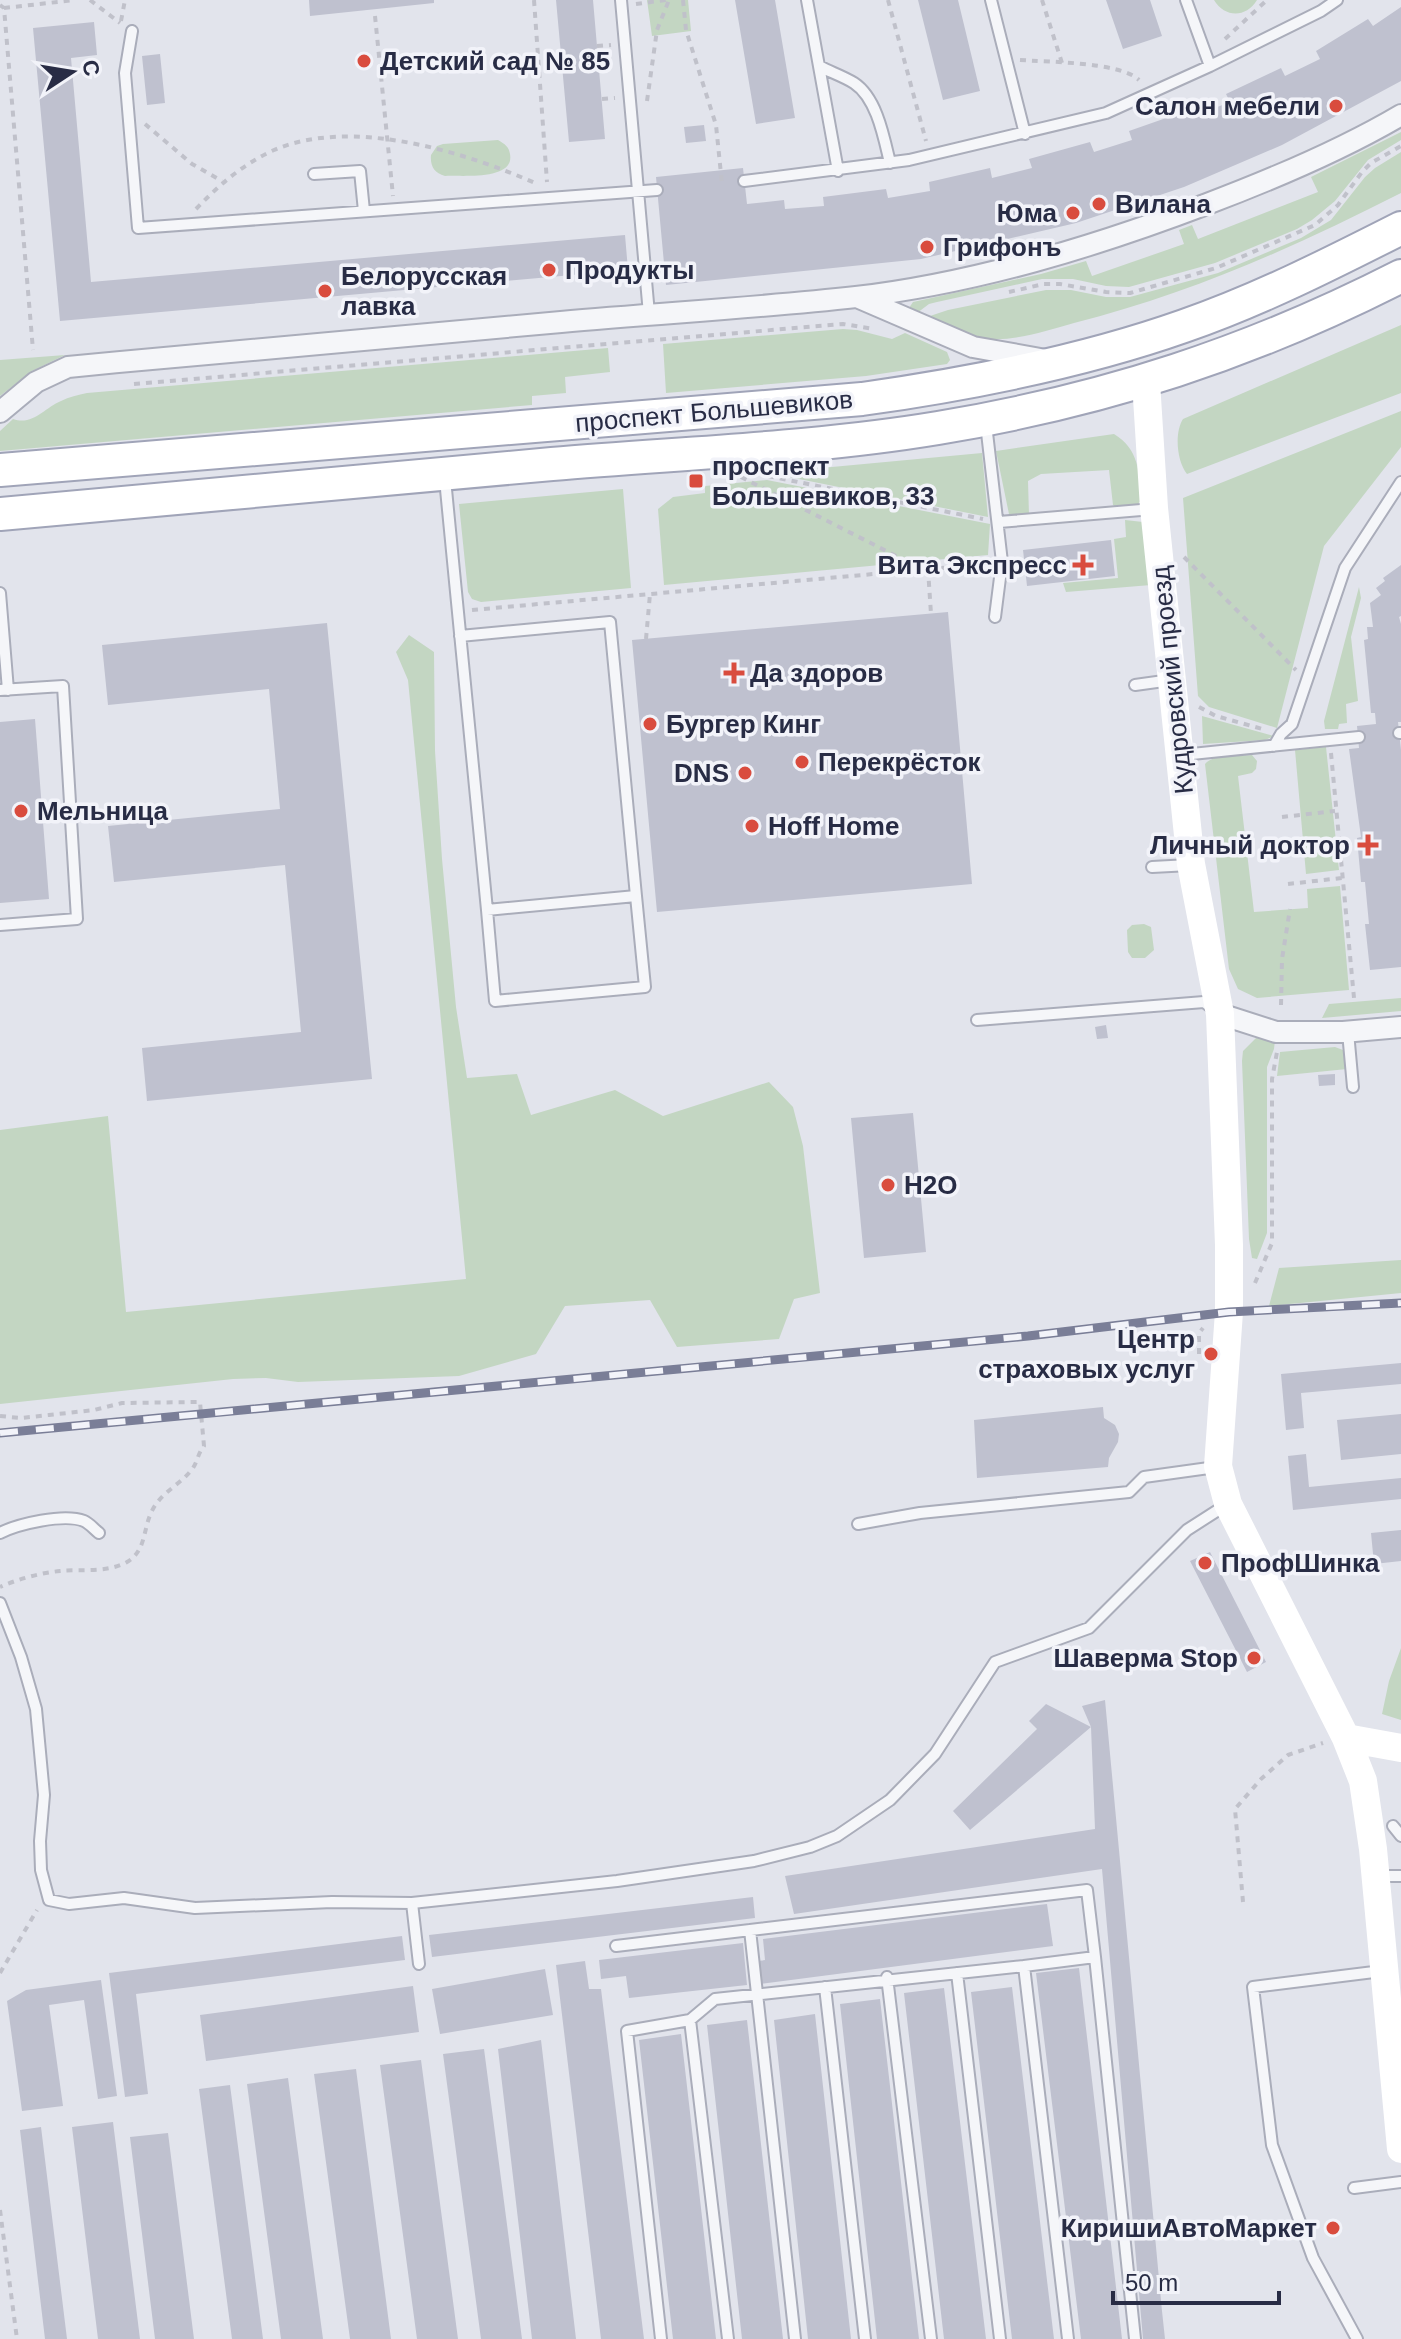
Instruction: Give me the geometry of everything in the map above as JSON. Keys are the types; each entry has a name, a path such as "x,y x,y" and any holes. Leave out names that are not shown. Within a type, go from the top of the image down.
{"main road":[{"name":"проспект Большевиков","path":"0,470 862,399 997,377 1183,327 1327,266 1401,228"},
{"name":"проспект Большевиков","path":"0,514 938,428 1063,403 1146,382 1287,330 1401,276"},
{"path":"134,460 136,501"}],"street":[{"path":"0,412 36,382 68,367 857,297 987,273 1063,254 1144,228 1303,165 1401,115"},
{"path":"857,297 973,347 1053,362"},
{"name":"Кудровский проезд","path":"1146,382 1154,508 1191,864 1220,1014 1229,1312 1218,1466 1228,1504 1346,1738 1363,1781 1388,1876 1384,1971 1401,2149"},
{"path":"1220,1014 1276,1032 1348,1032 1401,1027"},
{"path":"1346,1738 1401,1748"}],"lane":[{"path":"807,0 838,171"},
{"path":"991,0 1025,134"},
{"path":"1186,0 1208,62"},
{"path":"744,181 890,163 1106,113 1321,11 1337,0"},
{"path":"621,3 649,314"},
{"path":"132,31 125,73 138,228 657,190"},
{"path":"819,66 864,91 885,141 890,163"},
{"path":"314,174 360,171 364,211"},
{"path":"985,418 1002,562 995,617"},
{"path":"444,473 495,1001 645,987 610,622 460,636"},
{"path":"1274,746 1292,724 1345,568 1401,482"},
{"path":"999,522 1154,508"},
{"path":"0,593 4,690 63,686 77,919 0,925"},
{"path":"1135,685 1173,680"},
{"path":"1180,755 1359,737"},
{"path":"1152,867 1191,864"},
{"path":"487,910 636,896"},
{"path":"977,1020 1204,1002 1220,1014"},
{"path":"1348,1032 1353,1087"},
{"path":"858,1524 920,1513 1129,1492 1144,1477 1218,1466"},
{"path":"0,1603 21,1657 36,1709 44,1795 41,1870 49,1900 69,1904 124,1898 195,1908 332,1902 412,1903 617,1881 754,1861 787,1855 837,1836 890,1800 935,1754 995,1662 1089,1628 1187,1530 1228,1504"},
{"path":"0,1533 11,1527 68,1517 86,1521 99,1533"},
{"path":"1393,1826 1401,1836"},
{"path":"616,1946 1087,1890 1135,2339"},
{"path":"412,1903 419,1964"},
{"path":"750,1930 795,2339"},
{"path":"661,2339 627,2031 690,2020 715,1999 1095,1957"},
{"path":"1024,1966 1068,2339"},
{"path":"1357,2339 1313,2258 1272,2145 1253,1987 1384,1971"},
{"path":"957,1973 1000,2339"},
{"path":"888,1979 931,2339"},
{"path":"825,1987 865,2339"},
{"path":"690,2020 728,2339"},
{"path":"1354,2188 1401,2182"}],"path":[{"path":"33,350 2,6 75,0"},
{"path":"90,0 121,23 125,0"},
{"path":"181,225 222,181 272,151 295,143 367,137 387,139 506,170 548,188 534,0"},
{"path":"621,3 667,0 657,30 648,97 634,145"},
{"path":"683,0 686,30 716,125 722,184"},
{"path":"888,0 929,155"},
{"path":"1042,0 1062,63"},
{"path":"1208,62 1267,0"},
{"path":"375,16 394,209"},
{"path":"1006,58 1132,72 1148,94"},
{"path":"128,110 192,164 222,181"},
{"path":"735,474 908,562"},
{"path":"766,476 999,522"},
{"path":"1180,552 1307,682"},
{"path":"458,611 1002,562"},
{"path":"928,569 931,614"},
{"path":"646,639 650,594"},
{"path":"1194,703 1216,716 1281,734"},
{"path":"1329,740 1354,998"},
{"path":"1282,817 1336,811"},
{"path":"1288,884 1342,878"},
{"path":"1281,1005 1282,959 1290,909"},
{"path":"1254,1286 1272,1243 1272,1079 1278,1047"},
{"path":"0,1416 21,1418 94,1410 122,1403 200,1402 204,1446 193,1467 162,1495 150,1513 139,1552 126,1563 100,1569 57,1571 0,1587"},
{"path":"1243,1902 1235,1809 1261,1779 1288,1755 1346,1738"},
{"path":"0,1973 35,1911 49,1900"},
{"path":"0,2210 17,2339"}],"green space":[{"path":"647,0 688,0 691,31 652,36"},
{"path":"1214,0 1257,0 1247,10 1236,14 1224,10"},
{"path":"1401,132 1401,140 1368,160 1335,201 1312,220 1215,263 1129,287 1073,279 1042,279 929,304 917,313 909,308 913,302 1086,261 1092,276 1184,244 1179,230 1192,225 1198,239 1318,192 1311,177"},
{"path":"498,140 509,149 510,154 509,163 496,173 445,176 432,166 431,155 437,146"},
{"path":"1401,152 1401,193 1281,250 1159,298 1043,332 1011,338 974,336 927,317 1046,290 1130,297 1218,273 1301,238 1331,220 1365,177"},
{"path":"1401,325 1401,393 1187,474 1178,447 1178,432 1183,419"},
{"path":"843,329 892,339 905,333 947,352 950,360 947,364 866,376 666,393 663,344"},
{"path":"608,348 610,372 565,377 566,393 532,396 532,405 0,451 0,431 13,419 27,420 55,404 87,393"},
{"path":"65,355 32,371 0,396 0,360"},
{"path":"1401,411 1401,447 1324,546 1277,728 1209,707 1198,696 1183,498"},
{"path":"1114,434 1128,447 1136,462 1142,499 1138,504 1117,508 1113,505 1109,470 1041,474 1028,481 1029,515 1010,519 996,451"},
{"path":"982,453 988,517 789,477 789,471"},
{"path":"767,480 990,524 988,555 664,585 658,509 673,497 705,493 705,486"},
{"path":"623,489 631,588 481,602 472,599 468,592 459,504"},
{"path":"1125,520 1143,522 1151,585 1066,592 1063,583 1118,578 1114,539 1126,537"},
{"path":"1359,587 1361,598 1351,637 1358,701 1346,704 1347,723 1339,724 1338,729 1325,729 1324,721"},
{"path":"409,635 434,652 435,751 442,859 456,1007 467,1078 517,1074 531,1115 615,1090 663,1116 769,1082 793,1107 803,1146 820,1293 794,1299 779,1339 677,1347 650,1300 565,1306 536,1354 459,1376 298,1382 266,1378 233,1379 0,1404 0,1130 108,1116 126,1312 466,1279 408,680 396,652"},
{"path":"1202,716 1274,736 1265,740 1203,744"},
{"path":"1326,747 1339,870 1306,874 1295,750"},
{"path":"1252,755 1257,761 1256,769 1238,776 1254,912 1308,908 1307,889 1340,886 1349,990 1257,998 1238,989 1229,969 1205,764 1221,757"},
{"path":"1132,925 1151,927 1154,950 1145,958 1132,958 1128,952 1127,930"},
{"path":"1401,998 1401,1011 1322,1018 1329,1004"},
{"path":"1258,1036 1275,1040 1267,1067 1267,1233 1257,1259 1252,1258 1249,1239 1242,1061 1243,1051"},
{"path":"1335,1047 1343,1050 1347,1069 1277,1076 1280,1052"},
{"path":"1401,1260 1401,1293 1269,1306 1279,1268"},
{"path":"1401,1648 1401,1720 1382,1714 1389,1681"}],"building":[{"path":"309,0 434,0 434,3 310,16"},
{"path":"556,0 593,0 605,139 569,142"},
{"path":"735,0 775,0 795,118 756,124"},
{"path":"918,0 958,0 980,91 943,100"},
{"path":"1106,0 1150,0 1162,36 1123,49"},
{"path":"1401,7 1401,81 1282,145 1184,187 1076,223 921,259 666,285 656,177 743,168 747,204 784,200 785,209 824,206 823,197 886,189 888,198 930,191 929,182 990,168 992,178 1032,168 1029,159 1090,142 1094,152 1132,140 1129,131 1189,110 1192,117 1230,102 1226,94 1281,68 1285,76 1320,59 1316,51 1368,19 1373,26"},
{"path":"94,22 97,55 71,58 91,282 625,235 628,270 60,321 33,28"},
{"path":"160,54 165,103 147,105 142,56"},
{"path":"704,125 706,141 686,143 684,127"},
{"path":"1111,540 1115,576 1027,586 1023,550"},
{"path":"1401,565 1401,722 1398,722 1401,750 1401,967 1370,970 1365,882 1361,882 1357,838 1361,837 1349,749 1359,748 1357,726 1376,724 1375,713 1371,713 1364,640 1368,639 1367,627 1373,627 1370,603 1381,595 1376,588 1385,581 1383,578"},
{"name":"Перекрёсток","path":"948,612 972,884 657,912 632,640"},
{"path":"327,623 372,1079 147,1101 142,1048 301,1032 285,865 114,882 108,826 280,809 269,689 108,705 102,645"},
{"name":"Мельница","path":"35,719 49,899 0,903 0,722"},
{"path":"1106,1025 1108,1038 1097,1039 1095,1027"},
{"path":"1335,1074 1335,1085 1319,1086 1318,1075"},
{"name":"H2O","path":"913,1113 926,1252 864,1258 851,1118"},
{"path":"1401,1363 1401,1384 1301,1393 1304,1428 1286,1430 1281,1374"},
{"path":"1103,1407 1104,1418 1115,1425 1119,1434 1108,1467 977,1478 974,1420"},
{"path":"1401,1414 1401,1454 1341,1460 1337,1420"},
{"path":"1306,1454 1309,1487 1401,1478 1401,1499 1293,1510 1288,1456"},
{"path":"1401,1530 1401,1561 1374,1564 1371,1533"},
{"path":"1210,1552 1266,1662 1247,1672 1190,1561"},
{"path":"1105,1700 1165,2339 1143,2339 1102,1869 794,1914 785,1876 1095,1829 1091,1727 1082,1706"},
{"path":"1046,1704 1091,1727 970,1830 953,1811 1037,1729 1029,1721"},
{"path":"753,1897 755,1918 432,1957 429,1935"},
{"path":"1047,1904 1053,1946 761,1984 758,1961 765,1960 763,1939"},
{"path":"402,1936 405,1960 136,1994 148,2094 125,2097 109,1973"},
{"path":"743,1943 747,1985 629,1998 626,1976 601,1979 599,1960"},
{"path":"585,1961 589,1989 601,1989 644,2339 601,2339 556,1965"},
{"path":"1079,1968 1122,2339 1081,2339 1036,1973"},
{"path":"545,1969 553,2015 440,2034 432,1989"},
{"path":"101,1980 117,2096 98,2099 84,2000 49,2005 63,2106 22,2111 7,2001 26,1990"},
{"path":"413,1986 419,2032 206,2061 200,2015"},
{"path":"1012,1987 1054,2339 1012,2339 971,1992"},
{"path":"944,1988 986,2339 944,2339 904,1993"},
{"path":"880,1999 919,2339 877,2339 840,2004"},
{"path":"815,2014 851,2339 808,2339 774,2020"},
{"path":"747,2020 783,2339 742,2339 707,2025"},
{"path":"681,2034 716,2339 673,2339 639,2040"},
{"path":"541,2040 576,2339 532,2339 498,2049"},
{"path":"484,2049 522,2339 481,2339 443,2054"},
{"path":"421,2060 458,2339 417,2339 380,2065"},
{"path":"356,2069 391,2339 350,2339 314,2074"},
{"path":"288,2078 323,2339 281,2339 247,2084"},
{"path":"230,2085 263,2339 232,2339 199,2089"},
{"path":"113,2122 140,2339 98,2339 72,2127"},
{"path":"41,2127 67,2339 45,2339 20,2130"},
{"path":"168,2133 194,2339 155,2339 130,2137"}],"railway":[{"path":"0,1433 1028,1336 1229,1312 1401,1303"}],"place":[{"name":"Детский сад № 85","path":"364,61"},
{"name":"Салон мебели","path":"1336,106"},
{"name":"Вилана","path":"1099,204"},
{"name":"Юма","path":"1073,213"},
{"name":"Грифонъ","path":"927,247"},
{"name":"Продукты","path":"549,270"},
{"name":"Белорусская лавка","path":"325,291"},
{"name":"проспект Большевиков, 33","path":"696,481"},
{"name":"Вита Экспресс","path":"1083,565"},
{"name":"Да здоров","path":"734,673"},
{"name":"Бургер Кинг","path":"650,724"},
{"name":"Перекрёсток","path":"802,762"},
{"name":"DNS","path":"745,773"},
{"name":"Мельница","path":"21,811"},
{"name":"Hoff Home","path":"752,826"},
{"name":"Личный доктор","path":"1368,845"},
{"name":"H2O","path":"888,1185"},
{"name":"Центр страховых услуг","path":"1211,1354"},
{"name":"ПрофШинка","path":"1205,1563"},
{"name":"Шаверма Stop","path":"1254,1658"},
{"name":"КиришиАвтоМаркет","path":"1333,2228"}]}
